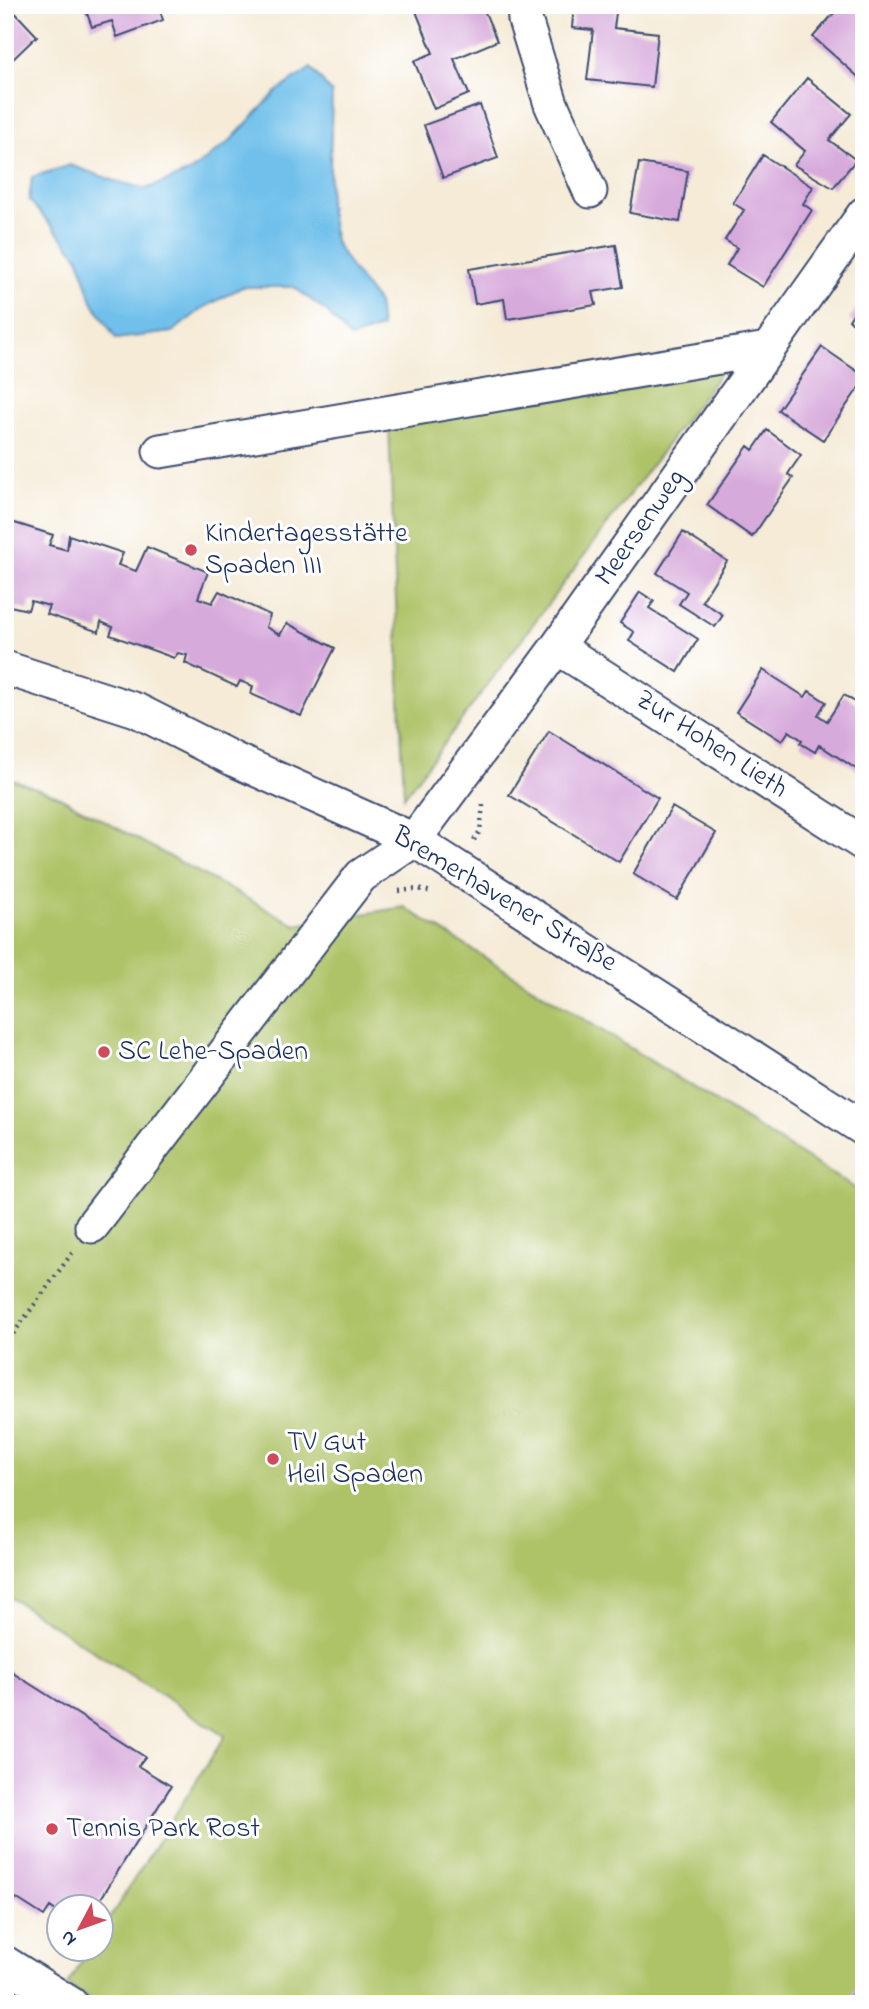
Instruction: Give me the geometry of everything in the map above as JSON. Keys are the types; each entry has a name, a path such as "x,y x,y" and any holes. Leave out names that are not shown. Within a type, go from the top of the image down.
{"street":[{"path":"524,5 525,20 551,104 590,191"},
{"name":"Meersenweg","path":"92,1226 361,876 414,840 558,647 864,215"},
{"path":"160,451 767,349"},
{"name":"Zur Hohen Lieth","path":"558,647 864,844"},
{"name":"Bremerhavener Straße","path":"5,668 136,710 235,760 414,840 864,1129"},
{"path":"5,1963 71,2004"}],"path":[{"path":"361,876 384,892 418,889 439,893"},
{"path":"5,1345 92,1226"}],"green space":[{"path":"733,356 404,797 389,429"},
{"path":"5,777 56,795 296,925 404,907 864,1194 864,2004 95,2004 67,1985 80,1964 116,1964 116,1908 225,1736 5,1594"}],"water":[{"path":"311,68 332,93 329,205 335,242 378,303 381,328 350,338 327,312 294,287 242,287 203,308 172,332 116,339 92,301 78,256 29,200 32,177 70,165 146,189 188,173 230,141 276,92"}],"building":[{"path":"5,5 37,36 5,67"},
{"path":"84,5 158,5 163,20 117,37 112,21 92,27"},
{"path":"425,5 482,5 497,41 454,59 469,94 434,109 414,61 433,53 415,9"},
{"path":"574,5 617,5 614,28 658,33 652,87 587,80 593,30 572,28"},
{"path":"841,5 864,5 864,82 813,37"},
{"path":"807,78 851,114 829,140 856,160 833,188 794,165 805,151 771,122"},
{"path":"480,105 498,158 443,178 424,125"},
{"path":"763,155 813,187 803,204 812,210 763,287 727,265 737,248 725,240 744,210 733,203"},
{"path":"639,163 688,171 680,222 630,213"},
{"path":"616,245 623,287 593,292 596,305 507,319 504,299 475,304 469,269"},
{"path":"864,297 864,330 849,320"},
{"path":"822,347 864,376 864,380 823,440 778,410"},
{"path":"767,430 801,455 788,474 793,478 752,537 707,505 748,446 753,450"},
{"path":"5,520 53,535 49,545 67,550 69,535 123,553 118,565 136,571 147,547 208,572 198,598 212,603 219,591 270,615 266,627 280,635 287,623 335,648 301,716 251,694 253,686 240,681 237,687 185,663 187,655 178,653 174,658 110,635 113,627 101,622 99,632 46,614 49,606 31,601 28,610 5,605"},
{"path":"683,532 727,561 702,601 723,615 715,627 679,604 687,592 657,573"},
{"path":"640,592 654,601 649,608 698,639 678,672 629,641 634,632 620,623"},
{"path":"763,670 805,697 809,691 826,702 818,715 827,721 844,695 864,708 864,774 819,745 815,752 800,743 802,740 789,731 782,741 736,712"},
{"path":"549,731 658,798 619,862 509,795"},
{"path":"672,807 716,833 677,900 633,874"},
{"name":"Tennis Park Rost","path":"5,1668 145,1757 138,1766 171,1786 104,1894 46,1894 44,1916 5,1891"},
{"path":"864,1979 864,2004 845,2004"}],"place":[{"name":"Kindertagesstätte Spaden III","path":"191,550"},
{"name":"SC Lehe-Spaden","path":"104,1052"},
{"name":"TV Gut Heil Spaden","path":"273,1459"},
{"name":"Tennis Park Rost","path":"52,1829"}]}
